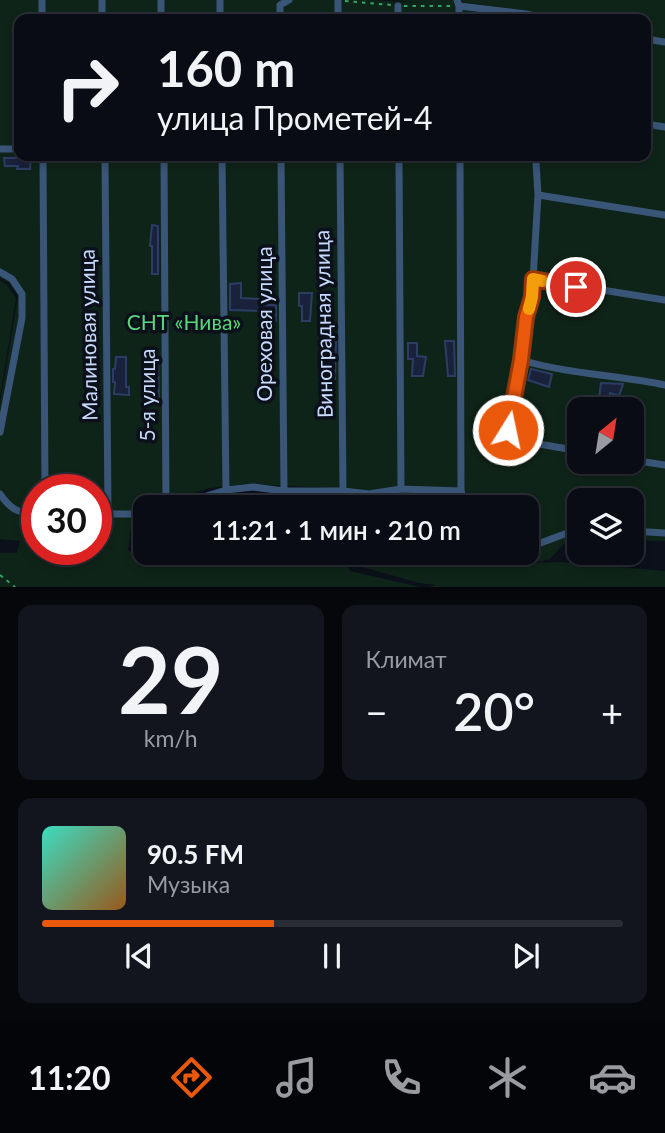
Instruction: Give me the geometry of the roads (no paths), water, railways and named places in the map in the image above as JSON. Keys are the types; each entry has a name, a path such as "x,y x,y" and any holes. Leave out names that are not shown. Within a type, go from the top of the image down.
{"street":[{"path":"280,14 280,5 289,0"},
{"path":"458,3 511,14"},
{"path":"398,6 398,14"},
{"path":"43,161 45,474"},
{"name":"Малиновая улица","path":"105,161 108,474"},
{"name":"5-я улица","path":"164,161 166,495"},
{"path":"222,161 226,489"},
{"name":"Ореховая улица","path":"281,161 284,491"},
{"name":"Виноградная улица","path":"341,161 344,491"},
{"path":"399,161 401,489"},
{"path":"460,161 462,495"},
{"path":"536,161 538,195 532,297 526,317 508,430 528,442 567,449"},
{"path":"538,195 665,215"},
{"path":"0,272 12,279 22,294 22,318 0,432"},
{"path":"533,279 665,300"},
{"path":"521,360 546,368 631,378 665,385"},
{"path":"644,462 665,465"},
{"path":"207,495 226,489 253,487 284,491 344,491 369,494 401,489 461,491"},
{"path":"0,494 21,513"},
{"path":"112,513 133,514"},
{"path":"644,532 665,533"},
{"path":"539,544 567,533"}],"park label":[{"name":"СНТ «Нива»","path":"184,323"}]}
